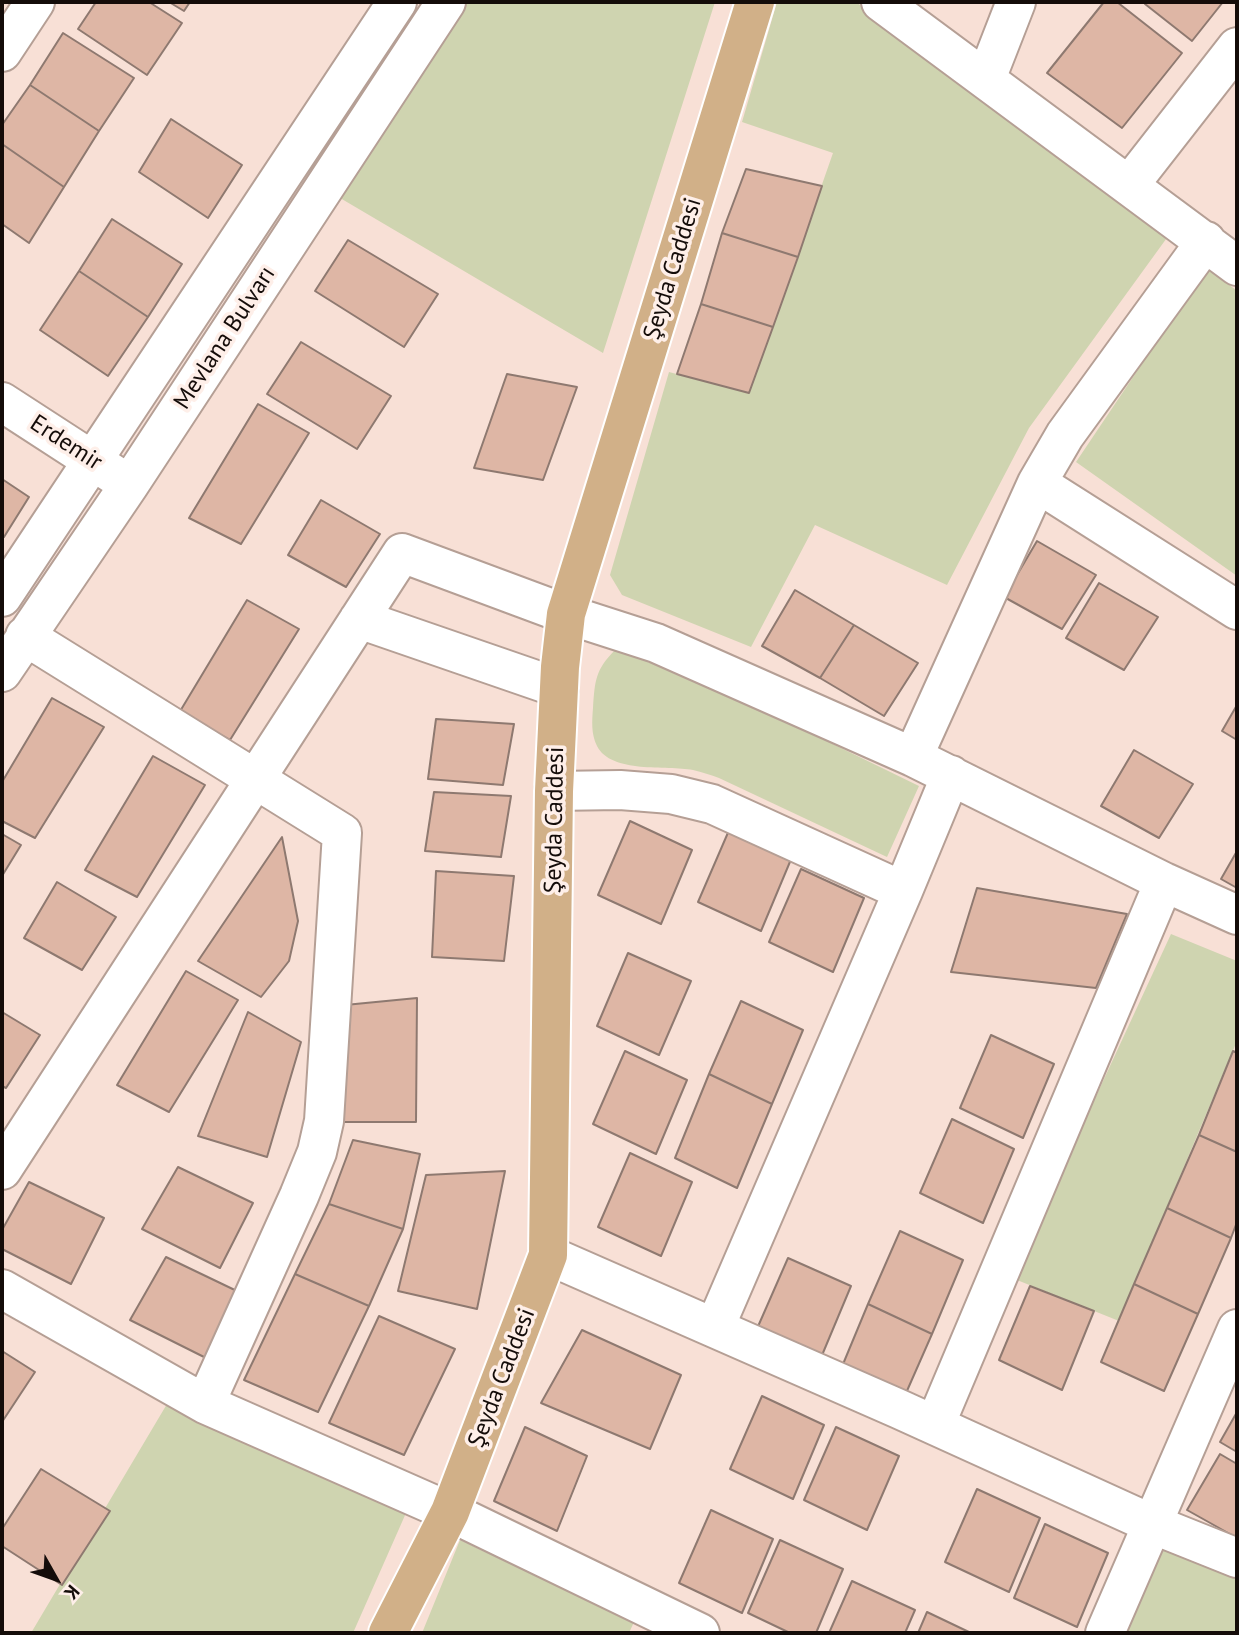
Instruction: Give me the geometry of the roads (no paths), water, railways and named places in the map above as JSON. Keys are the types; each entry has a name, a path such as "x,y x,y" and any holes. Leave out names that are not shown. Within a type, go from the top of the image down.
{"main road":[{"name":"Şeyda Caddesi","path":"388,1633 450,1512 548,1255 554,791 566,614 755,2"}],"street":[{"path":"2,52 35,2"},
{"name":"Mevlana Bulvarı","path":"2,597 397,2"},
{"name":"Mevlana Bulvarı","path":"2,672 129,485 446,2"},
{"path":"881,2 1130,184 1237,266"},
{"path":"986,79 1016,2"},
{"path":"1130,184 1237,47"},
{"path":"913,757 1037,483 1065,435 1206,241"},
{"name":"Erdemir","path":"2,402 129,485"},
{"path":"1037,483 1237,610"},
{"path":"2,1170 402,553 566,614 656,643 913,757 1164,882 1237,915"},
{"path":"359,620 559,688"},
{"path":"25,636 342,833 324,1121 317,1152 205,1404"},
{"path":"715,1327 951,775"},
{"path":"554,791 620,790 671,793 712,804 903,891"},
{"path":"935,1425 1164,882"},
{"path":"548,1255 715,1327 1152,1524 1237,1558"},
{"path":"2,1289 205,1404 450,1512 685,1630"},
{"path":"1105,1633 1237,1329"}]}
